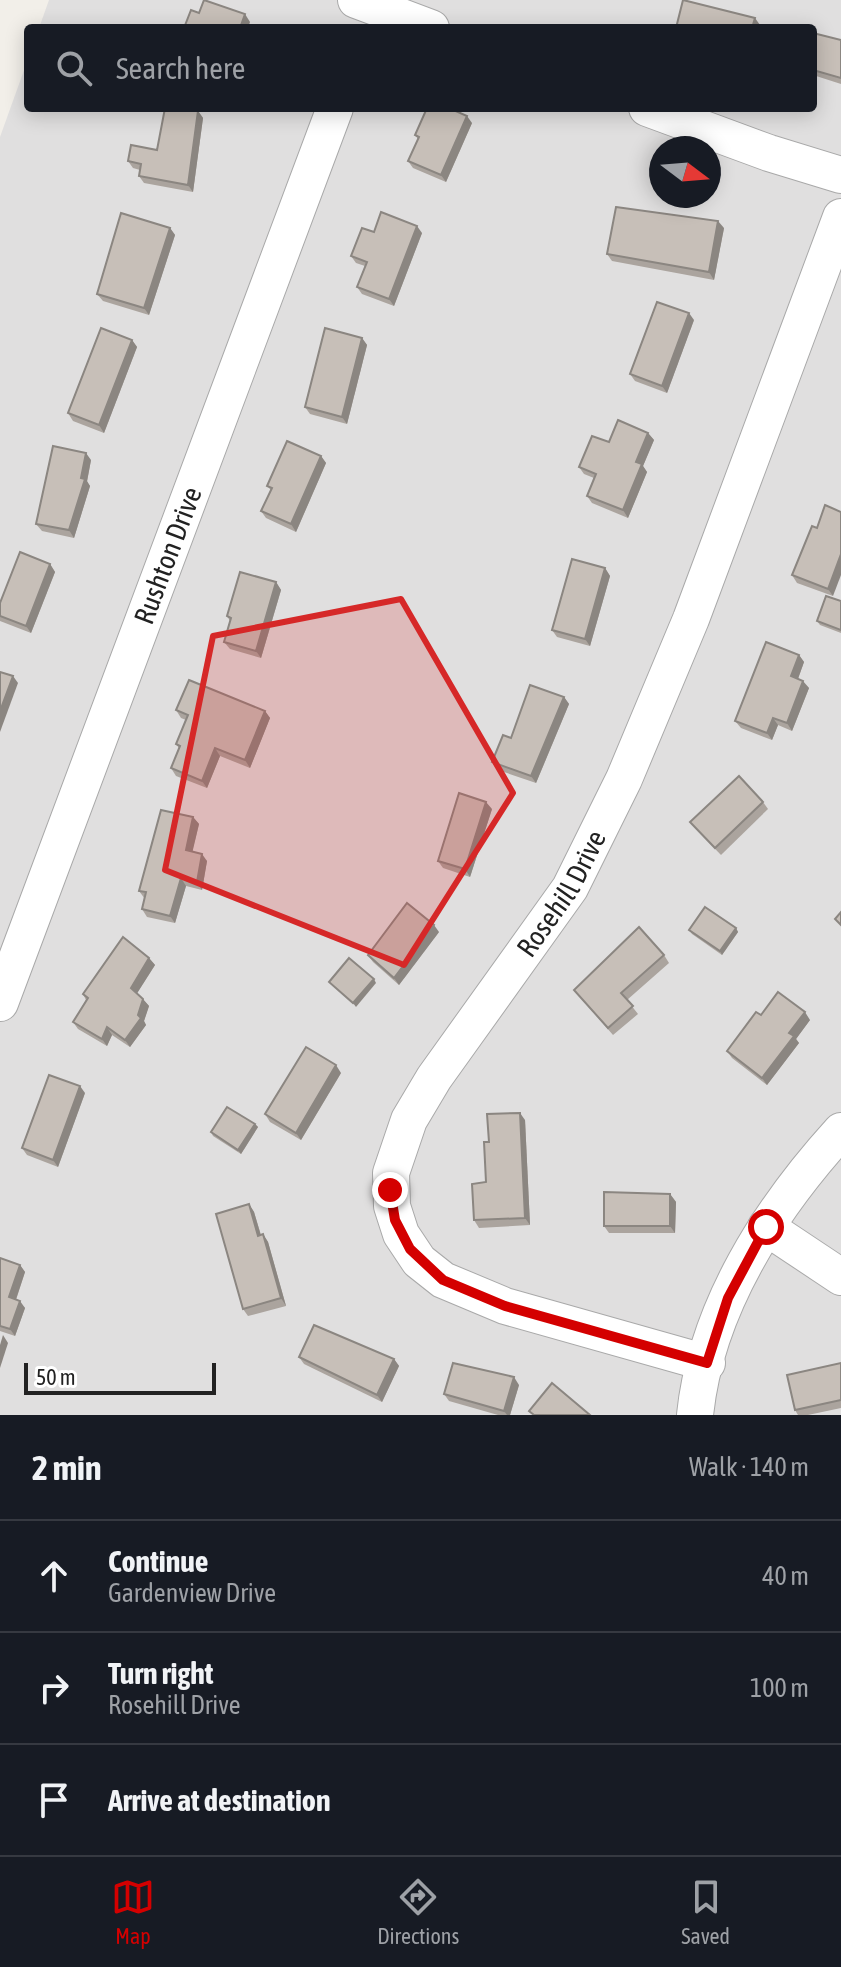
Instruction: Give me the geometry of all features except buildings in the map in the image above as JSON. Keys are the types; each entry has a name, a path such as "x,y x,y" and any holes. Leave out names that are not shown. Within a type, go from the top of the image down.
{"street":[{"path":"367,9 418,24"},
{"name":"Rushton Drive","path":"0,1003 334,112"},
{"path":"659,112 841,175"},
{"name":"Rosehill Drive","path":"707,1363 505,1306 443,1280 419,1261 401,1234 392,1206 391,1173 409,1120 434,1078 570,888 613,804 691,619 841,217"},
{"path":"695,1415 707,1363 728,1298 766,1227 793,1186 841,1131"},
{"path":"766,1227 841,1277"}],"highlighted area":[{"path":"401,599 513,793 404,965 165,870 213,636"}],"shaded area":[{"path":"49,0 841,0 841,1415 0,1415 0,137 24,70 24,112 817,112 817,24 40,24"}],"route":[{"path":"390,1190 395,1220 401,1234 419,1261 443,1280 505,1306 707,1363 728,1298 766,1227"}]}
